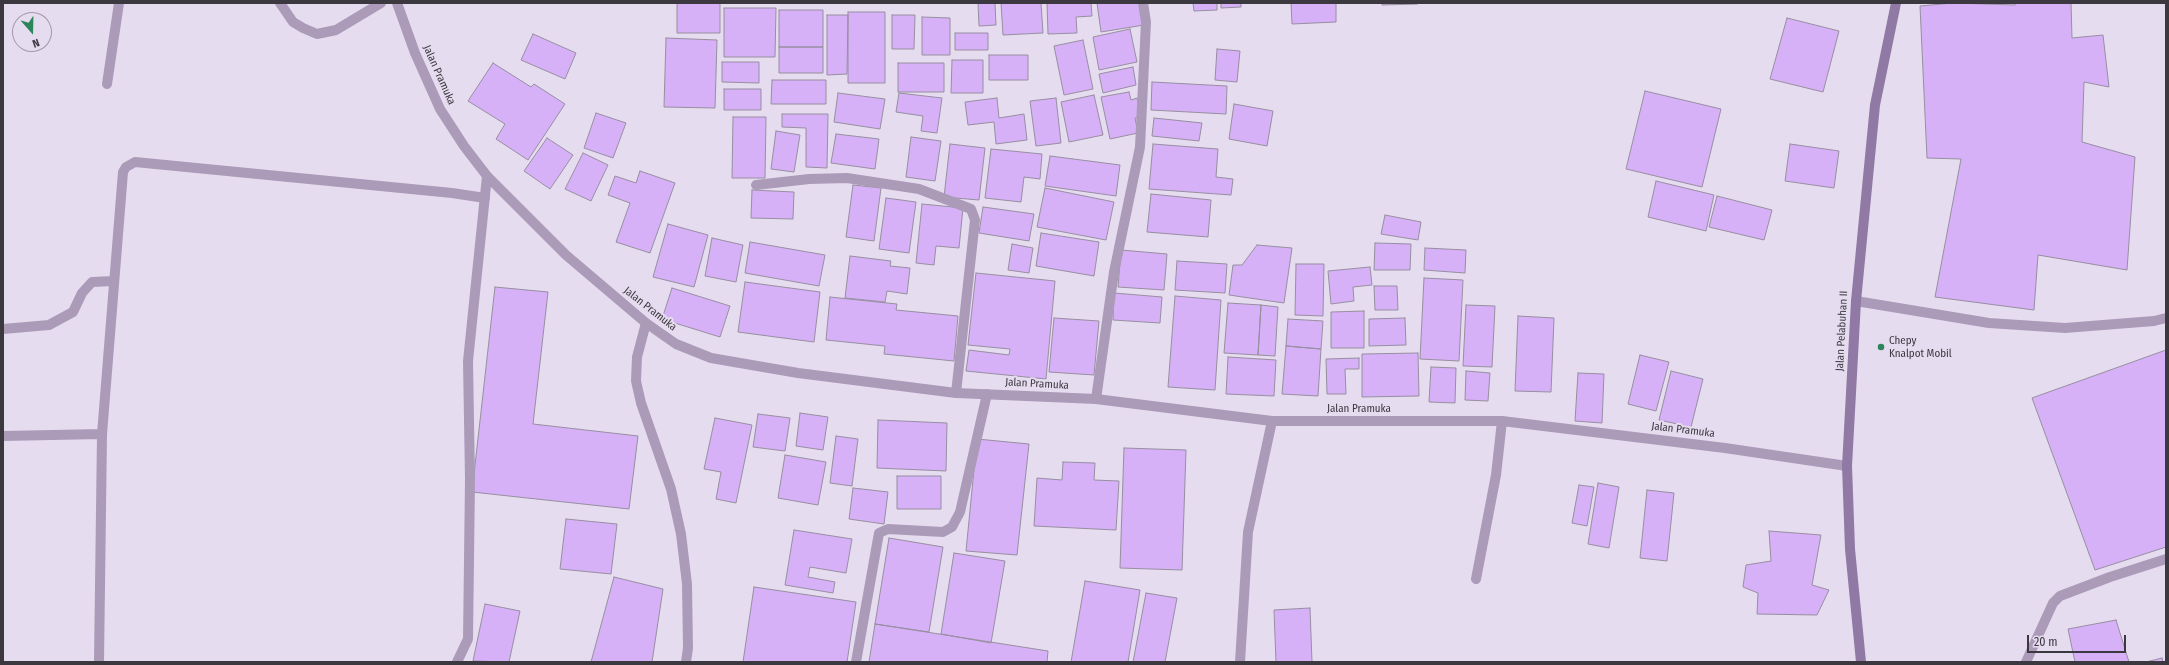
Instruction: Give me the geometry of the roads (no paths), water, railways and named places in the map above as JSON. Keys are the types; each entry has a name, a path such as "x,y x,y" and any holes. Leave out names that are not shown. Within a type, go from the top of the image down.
{"main road":[{"name":"Jalan Pelabuhan II","path":"1860,662 1850,549 1847,466 1856,301 1875,105 1896,3"}],"street":[{"path":"107,84 119,3"},
{"path":"280,3 292,22 317,34 325,34 336,30 381,3"},
{"name":"Jalan Pramuka","path":"397,3 415,53 440,109 464,146 487,176 566,255 646,323 676,344 711,358 798,373 956,393 1096,399 1272,420 1502,421 1725,448 1847,466"},
{"path":"1096,399 1114,272 1140,147 1146,22 1143,3"},
{"path":"99,662 102,434 123,172 126,166 135,162 452,193 485,198"},
{"path":"458,662 468,639 470,479 468,361 487,176"},
{"path":"756,185 809,179 847,178 919,189 971,210 975,220 956,393"},
{"path":"3,329 49,325 73,312 82,293 92,282 114,280"},
{"path":"1856,301 1989,323 2065,328 2154,321 2166,318"},
{"path":"646,323 637,356 636,381 641,403 671,489 681,534 687,584 688,648 686,662"},
{"path":"856,662 880,533 888,528 943,532 952,527 960,512 987,394"},
{"path":"1240,662 1248,532 1272,420"},
{"path":"1476,579 1496,475 1502,421"},
{"path":"3,436 102,434"},
{"path":"2026,662 2048,612 2053,603 2060,596 2110,577 2166,559"}],"place":[{"name":"Chepy Knalpot Mobil","path":"1881,347"}]}
